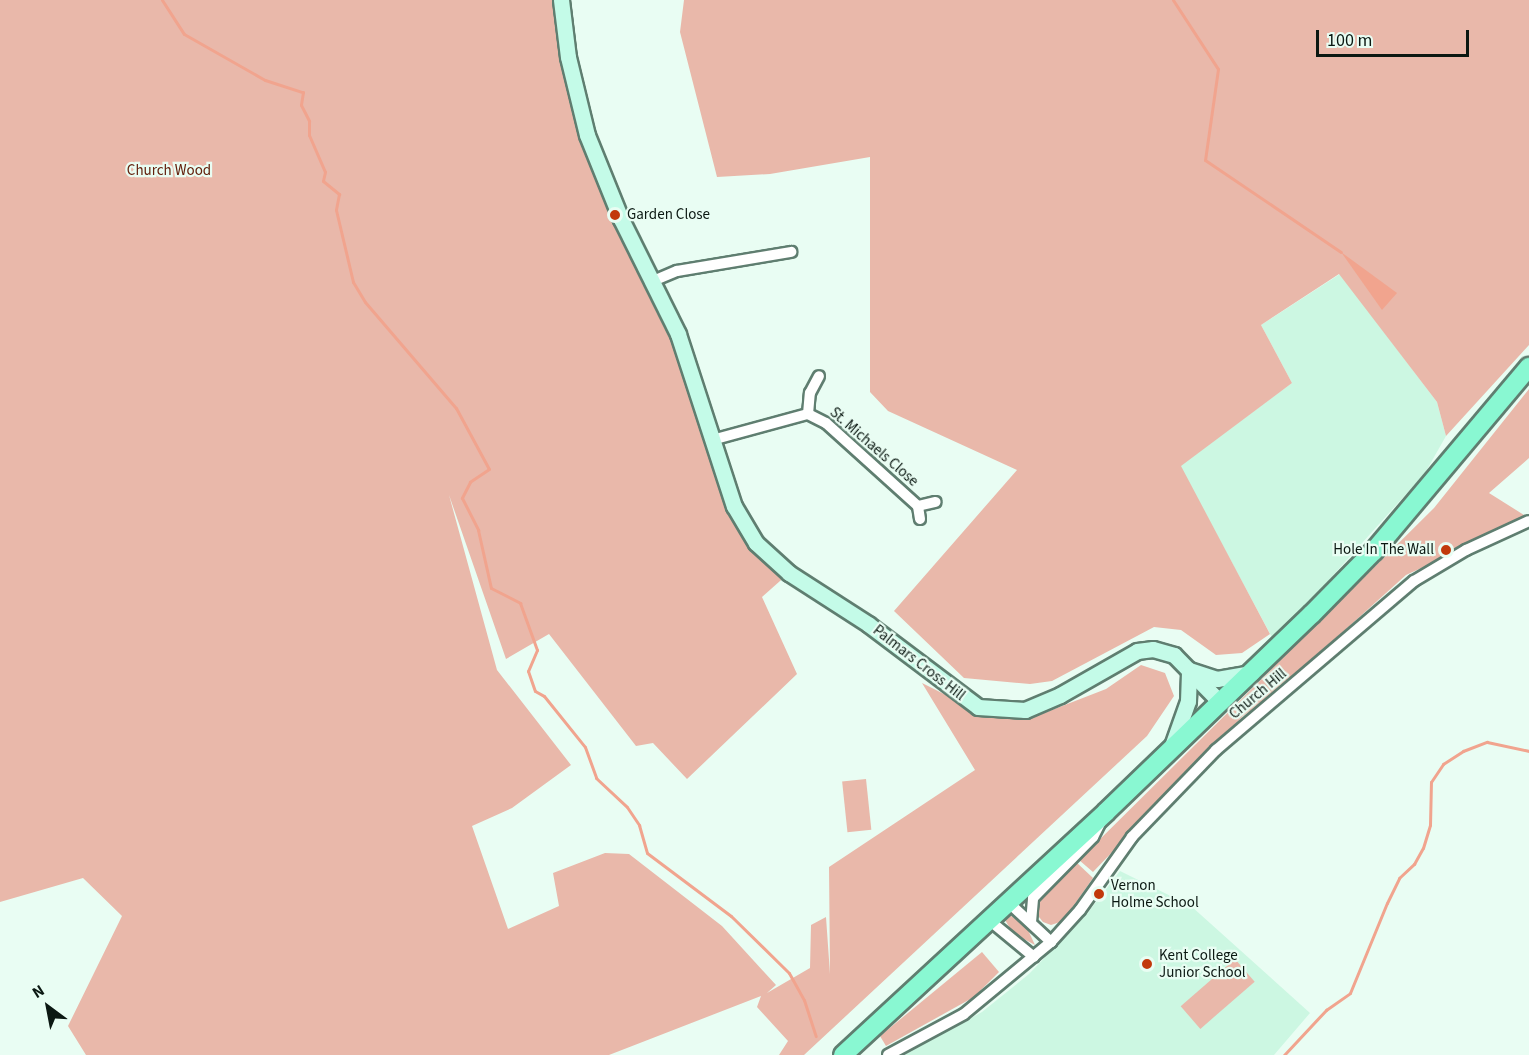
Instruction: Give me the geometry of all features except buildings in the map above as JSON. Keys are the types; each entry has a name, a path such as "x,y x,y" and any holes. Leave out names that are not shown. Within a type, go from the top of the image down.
{"main road":[{"path":"843,1055 1106,812 1374,551 1529,367"}],"street":[{"name":"Palmars Cross Hill","path":"561,0 568,57 587,135 678,334 734,507 747,530 772,560 868,624 978,707 1025,710 1060,695 1144,649 1174,655 1220,702"},
{"path":"653,281 677,271 791,252"},
{"name":"St. Michaels Close","path":"808,414 810,393 819,376"},
{"name":"St. Michaels Close","path":"712,440 808,414 826,423 918,506 920,519"},
{"name":"St. Michaels Close","path":"918,506 936,502"},
{"name":"Church Hill","path":"888,1055 964,1014 1051,942 1080,910 1131,837 1248,722 1414,581 1448,560 1529,521"},
{"path":"1171,749 1184,720 1191,684 1189,670 1217,679 1251,673"},
{"path":"1031,922 1033,898 1093,837 1106,812"},
{"path":"1008,902 1051,942"},
{"path":"989,920 1034,957"}],"shaded area":[{"path":"1341,252 1397,293 1382,310"},
{"path":"1340,274 1437,402 1446,436 1425,473 1274,641 1180,466 1292,383 1261,325"},
{"name":"Kent College Junior School","path":"1120,871 1191,906 1310,1013 1274,1055 903,1055 982,1012 1029,974 1086,915"}],"green space":[{"name":"Church Wood","path":"0,0 561,0 579,105 678,334 734,506 789,573 762,597 797,674 687,779 653,743 636,746 549,634 506,659 449,495 497,670 571,765 512,808 472,826 508,929 559,906 553,873 605,853 629,854 722,926 776,985 767,993 810,968 811,925 826,917 830,974 829,867 975,770 922,683 992,718 1039,715 1106,689 1141,665 1165,673 1174,696 1147,736 804,1055 779,1055 788,1041 757,1007 761,996 609,1055 86,1055 68,1026 122,916 83,878 0,902"},
{"path":"684,0 1529,0 1529,345 1446,436 1437,402 1339,274 1261,325 1292,383 1181,466 1270,634 1242,653 1216,655 1181,630 1154,627 1052,681 1030,684 964,678 894,611 1017,470 888,411 870,392 870,157 770,174 717,177 680,32"},
{"path":"1529,389 1529,458 1489,493 1524,515 1506,529 1406,575 1274,694 1243,716 1093,872 1079,860 1434,508"},
{"path":"866,779 871,830 847,832 842,782"},
{"path":"1075,861 1093,878 1063,921 1051,925 1043,922 1035,912 1036,903"},
{"path":"1010,915 1027,928 1035,945 1013,933 1005,920"},
{"path":"982,952 999,972 974,997 886,1046 880,1036"},
{"path":"1235,959 1255,982 1200,1029 1181,1006"}],"waterway":[{"path":"162,0 184,34 265,80 303,92 301,105 309,121 309,135 325,172 323,181 339,194 336,210 353,282 365,302 456,408 489,469 470,482 462,498 478,530 491,588 520,603 537,650 528,671 535,691 544,696 585,747 596,778 627,807 639,825 647,853 731,916 789,973 804,1000 816,1036"},
{"path":"1173,0 1218,69 1205,160 1341,252"},
{"path":"1284,1055 1326,1010 1350,993 1399,878 1414,864 1423,848 1430,825 1431,782 1443,764 1463,751 1487,742 1529,751"}],"place":[{"name":"Garden Close","path":"615,215"},
{"name":"Hole In The Wall","path":"1446,550"},
{"name":"Vernon Holme School","path":"1099,894"},
{"name":"Kent College Junior School","path":"1147,964"}]}
